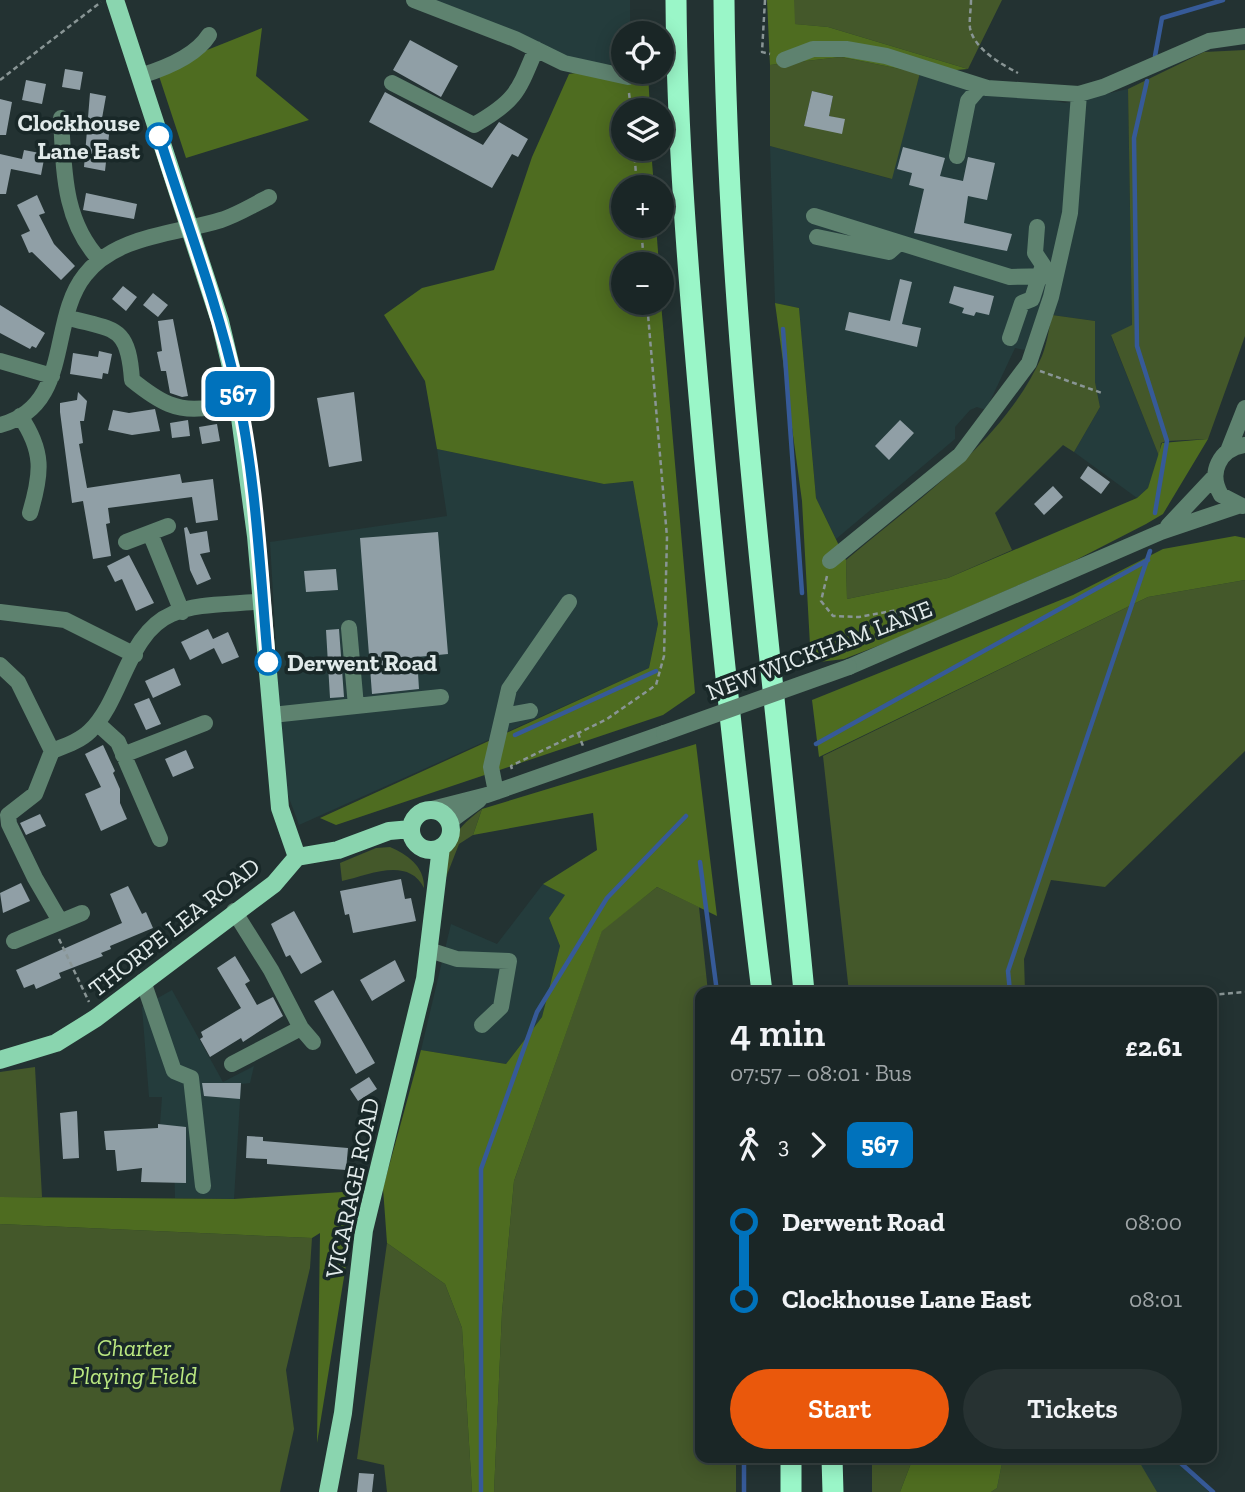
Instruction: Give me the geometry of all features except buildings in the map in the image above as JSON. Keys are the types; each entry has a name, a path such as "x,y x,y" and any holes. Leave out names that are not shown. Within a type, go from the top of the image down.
{"highway":[{"path":"676,0 677,80 699,396 722,660 761,987"},
{"path":"724,0 725,90 735,293 768,649 803,987"},
{"path":"791,1463 791,1492"},
{"path":"832,1463 833,1492"}],"main road":[{"name":"THORPE LEA ROAD","path":"0,1060 56,1043 96,1018 234,911 274,884 297,858 280,808 246,442 236,387 220,321 115,0"},
{"path":"428,810 440,812 449,822 449,838 433,848 414,840 411,829 414,818 428,810"},
{"path":"297,858 338,850 389,831 411,829"},
{"name":"VICARAGE ROAD","path":"328,1492 343,1413 364,1230 411,1041 429,950 436,897 433,848"}],"street":[{"path":"414,0 564,63 611,73"},
{"path":"140,76 192,52 202,45 209,35"},
{"path":"784,60 813,49 846,49 886,56 980,87 1079,93 1103,87 1209,41 1245,36"},
{"path":"391,83 474,125 500,110 517,94 536,49"},
{"path":"957,156 968,101 980,87"},
{"path":"830,561 960,455 1029,363 1047,276 1070,213 1079,93"},
{"path":"61,118 65,186 70,206 79,233 100,260"},
{"path":"0,425 31,409 52,376 66,317 80,283 100,260 125,245 222,219 269,197"},
{"path":"814,216 877,233 898,244 1010,277 1047,276"},
{"path":"1010,338 1022,303 1032,299 1047,276 1044,265 1035,253 1037,227"},
{"path":"817,237 889,252 898,244"},
{"path":"66,317 121,333 131,355 132,380 174,408 186,411 211,407"},
{"path":"0,361 52,376"},
{"name":"NEW WICKHAM LANE","path":"1161,532 1215,477 1245,408"},
{"path":"20,416 34,436 40,470 30,513"},
{"path":"1228,451 1245,446"},
{"path":"1215,477 1221,495 1242,507"},
{"name":"NEW WICKHAM LANE","path":"428,810 491,793 849,667 1161,532 1242,507"},
{"path":"126,542 168,526"},
{"path":"150,533 181,612"},
{"path":"56,923 9,824 8,815 35,794 52,751 81,738 97,723 143,639 157,625 172,614 262,601"},
{"path":"491,793 491,767 509,689 569,602"},
{"path":"0,612 65,620 135,655"},
{"path":"349,628 356,706"},
{"path":"0,665 18,682 52,751"},
{"path":"272,715 441,697"},
{"path":"504,716 530,711"},
{"path":"97,723 118,743 160,839"},
{"path":"123,755 205,723"},
{"name":"NEW WICKHAM LANE","path":"449,822 491,793"},
{"path":"234,911 271,970 301,1028 313,1042"},
{"path":"14,941 82,913"},
{"path":"429,950 457,959 509,961 501,1007 482,1025"},
{"path":"144,981 174,1071 191,1078 204,1186"},
{"path":"232,1064 301,1028"}],"path":[{"path":"0,80 103,0"},
{"path":"765,0 762,52 784,60"},
{"path":"971,0 970,29 978,44 1001,65 1023,76"},
{"path":"512,773 511,766 607,719 656,685 664,656 667,537 648,315"},
{"path":"1029,363 1045,375 1102,393"},
{"path":"830,561 821,601 833,616 859,617 897,610 893,640"},
{"path":"56,923 96,1018"},
{"path":"1217,994 1245,992"}],"shaded area":[{"path":"429,0 630,0 630,21 611,21 611,65 564,63"},
{"path":"920,73 1065,103 1128,89 1132,326 1111,336 1159,456 1148,488 1137,498 1074,452 1100,407 1095,382 1095,321 1052,315 1040,306 1025,350 1015,348 986,410 977,407 970,410 955,427 955,439 836,539 816,498 799,308 775,303 770,146 891,179"},
{"path":"437,449 604,484 633,481 658,624 649,668 299,825 284,784 270,542 447,516"},
{"path":"543,884 566,895 549,918 560,946 542,1017 506,1064 421,1050 451,924 497,944"},
{"path":"172,990 223,1082 254,1066 250,1083 241,1084 234,1199 175,1198 174,1155 160,1124 162,1097 149,1097 142,1007"},
{"path":"970,1463 1177,1463 1209,1492 937,1492"}],"green space":[{"path":"767,0 794,0 795,24 828,27 968,69 920,73 841,57 770,65"},
{"path":"794,0 1002,0 968,69 828,27 794,24"},
{"path":"262,28 256,76 309,120 186,158 157,70"},
{"path":"1245,50 1245,336 1208,439 1161,443 1159,456 1111,335 1132,325 1128,89 1204,52"},
{"path":"841,57 920,73 892,179 770,146 770,65","holes":["812,91 833,96 829,116 845,120 804,126"]},
{"path":"611,68 611,84 649,84 649,98 611,98 611,161 652,161 653,175 611,175 611,238 657,238 658,252 611,252 611,315 662,315 695,693 663,715 336,825 320,818 649,668 658,624 633,481 604,484 437,449 425,381 384,315 422,288 494,270 532,157 569,74"},
{"path":"775,303 799,308 816,498 846,560 847,599 948,578 1137,498 1148,488 1162,443 1208,439 1163,514 1146,524 1074,561 893,640 844,659 811,663 802,501"},
{"path":"1052,315 1095,321 1095,382 1100,407 1074,452 1063,445 995,513 1012,550 948,578 847,599 846,560 956,468 1005,416 1042,356"},
{"path":"1235,536 1245,538 1245,580 1148,597 819,757 812,700 1073,595 1163,549"},
{"path":"1245,580 1245,751 1105,887 1051,880 1024,959 1025,987 848,987 823,756 1148,597"},
{"path":"696,744 717,916 657,887 602,931 514,1181 502,1312 494,1492 472,1492 462,1328 445,1284 387,1243 383,1188 421,1050 506,1064 542,1017 560,946 549,918 565,895 543,884 597,850 593,813 473,835 482,809"},
{"path":"482,809 473,835 459,844 445,880 446,857 453,839 465,823"},
{"path":"390,847 414,863 422,874 424,888 417,878 398,870 376,872 342,881 340,863 376,848"},
{"path":"657,887 699,907 707,987 695,987 695,1463 736,1463 736,1492 494,1492 502,1312 514,1181 602,930"},
{"path":"35,1067 42,1197 0,1197 0,1072"},
{"path":"358,1191 317,1443 320,1233 312,1238 0,1224 0,1197 234,1199"},
{"name":"Charter Playing Field","path":"0,1224 312,1238 310,1268 286,1370 294,1429 280,1492 0,1492"},
{"path":"387,1243 445,1284 462,1328 472,1492 387,1492 384,1465 357,1459"},
{"path":"872,1463 911,1463 900,1492 872,1492"},
{"path":"911,1463 1002,1463 997,1488 991,1492 900,1492"},
{"path":"1002,1463 1140,1463 1157,1492 991,1492 997,1488"}],"waterway":[{"path":"1155,56 1162,18 1223,0"},
{"path":"1147,81 1134,138 1137,346 1167,441 1155,513"},
{"path":"783,329 802,593"},
{"path":"1010,987 1008,971 1150,551"},
{"path":"816,744 1148,560"},
{"path":"515,735 656,671"},
{"path":"481,1492 481,1169 537,1012 607,898 686,816"},
{"path":"700,862 716,987"},
{"path":"744,1463 744,1492"},
{"path":"1181,1463 1213,1492"}],"bus line":[{"name":"567","path":"159,136 220,321 236,387 246,442 257,536 268,662"}],"place":[{"name":"Clockhouse Lane East","path":"159,136"},
{"name":"Derwent Road","path":"268,662"}]}
